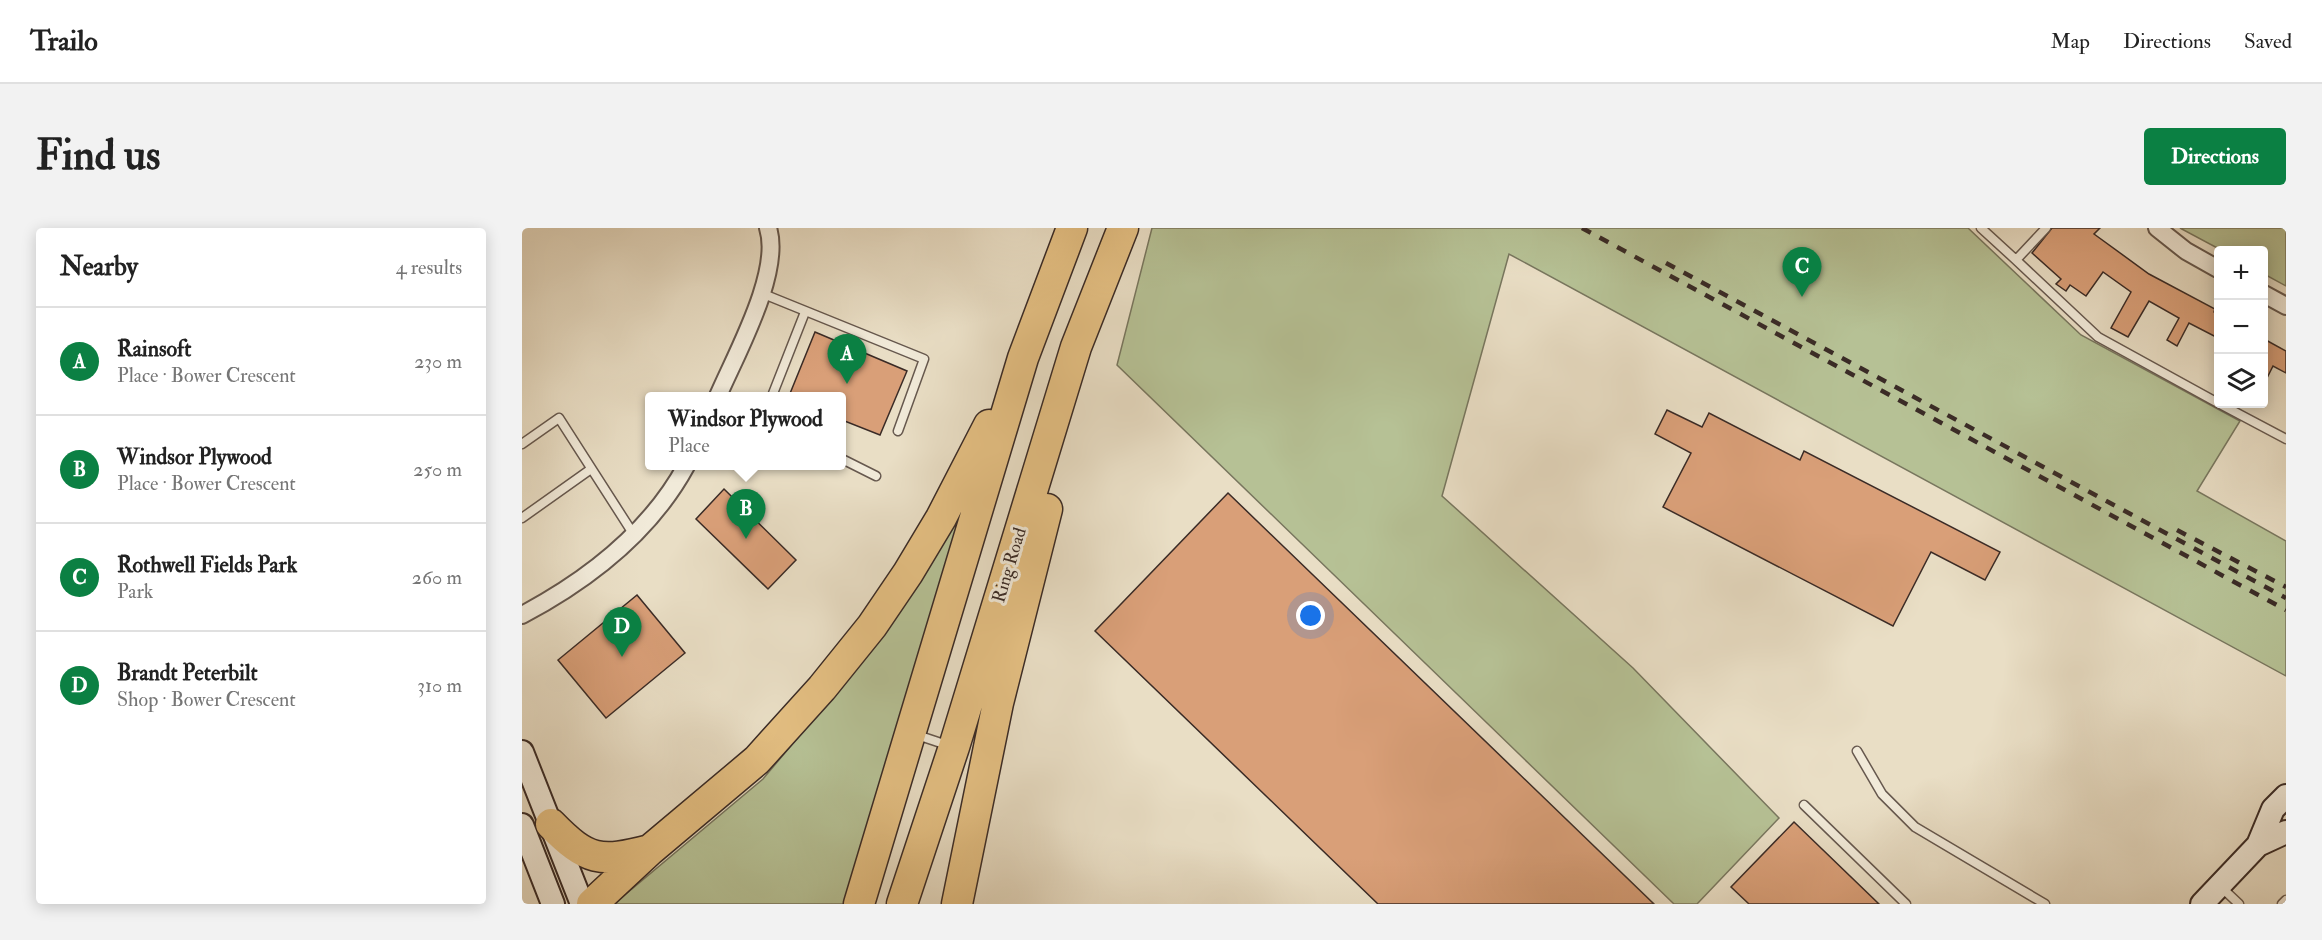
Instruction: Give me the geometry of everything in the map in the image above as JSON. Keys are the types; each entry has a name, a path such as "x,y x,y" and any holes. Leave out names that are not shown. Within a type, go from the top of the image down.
{"highway":[{"path":"859,904 1023,358 1072,228"},
{"path":"957,904 998,703 1035,555 1123,228"},
{"name":"Ring Road","path":"902,904 954,747 1076,347 1123,228"},
{"path":"592,904 650,850 757,760 822,688 872,626 908,573 941,518 1023,358"},
{"path":"536,824 598,857 616,859 650,850"}],"main road":[{"path":"522,752 554,904"},
{"path":"2202,904 2258,845 2273,809 2286,796"},
{"path":"536,824 582,904"},
{"path":"2258,845 2286,832"}],"street":[{"path":"720,392 761,293 770,265 771,238 768,228"},
{"path":"2157,228 2186,251 2214,267"},
{"path":"2268,296 2286,306"},
{"path":"522,615 547,602 601,564 634,535 663,501 683,470"}],"lane":[{"path":"1982,228 2098,337 2214,400"},
{"path":"2016,260 2046,228"},
{"path":"761,293 924,359 898,431"},
{"path":"774,392 805,312"},
{"path":"2228,408 2286,439"},
{"path":"522,444 559,418 634,535"},
{"path":"846,461 876,476"},
{"path":"522,518 591,469"},
{"path":"911,733 954,747"},
{"path":"1857,751 1882,794 1915,827 2044,904"},
{"path":"1804,805 1906,904"},
{"path":"2219,886 2239,904"},
{"path":"2282,904 2286,900"}],"green space":[{"path":"1152,228 1968,228 2081,335 2240,421 2197,491 2286,541 2286,676 1509,254 1442,496 1633,668 1779,818 1697,904 1674,904 1117,365"},
{"path":"2180,228 2286,228 2286,286 2268,276 2268,246 2214,246"},
{"path":"952,518 962,524 848,904 614,904 763,779 873,648 933,561"}],"building":[{"path":"2052,228 2100,228 2094,234 2149,274 2214,308 2214,336 2189,323 2177,346 2167,340 2179,318 2149,301 2128,337 2111,328 2131,292 2103,272 2086,296 2070,285 2066,291 2056,284 2061,279 2032,253"},
{"path":"815,332 907,371 880,435 846,422 846,392 791,392"},
{"path":"2268,341 2286,351 2286,373 2273,366 2268,376"},
{"path":"1667,410 1702,427 1709,413 1800,460 1804,451 2000,552 1985,580 1931,552 1893,626 1663,507 1691,453 1655,434"},
{"path":"724,489 796,560 768,589 696,519"},
{"path":"1228,493 1654,904 1378,904 1095,631"},
{"path":"637,595 685,653 606,718 558,660"},
{"path":"1794,822 1879,904 1749,904 1731,887"}],"railway":[{"path":"1582,228 2286,610"},
{"path":"1666,263 2286,598"},
{"path":"2177,530 2286,587"}],"place":[{"name":"Rothwell Fields Park","path":"1802,297"},
{"name":"Rainsoft","path":"847,384"},
{"name":"Windsor Plywood","path":"746,539"},
{"name":"Brandt Peterbilt","path":"622,657"}]}
